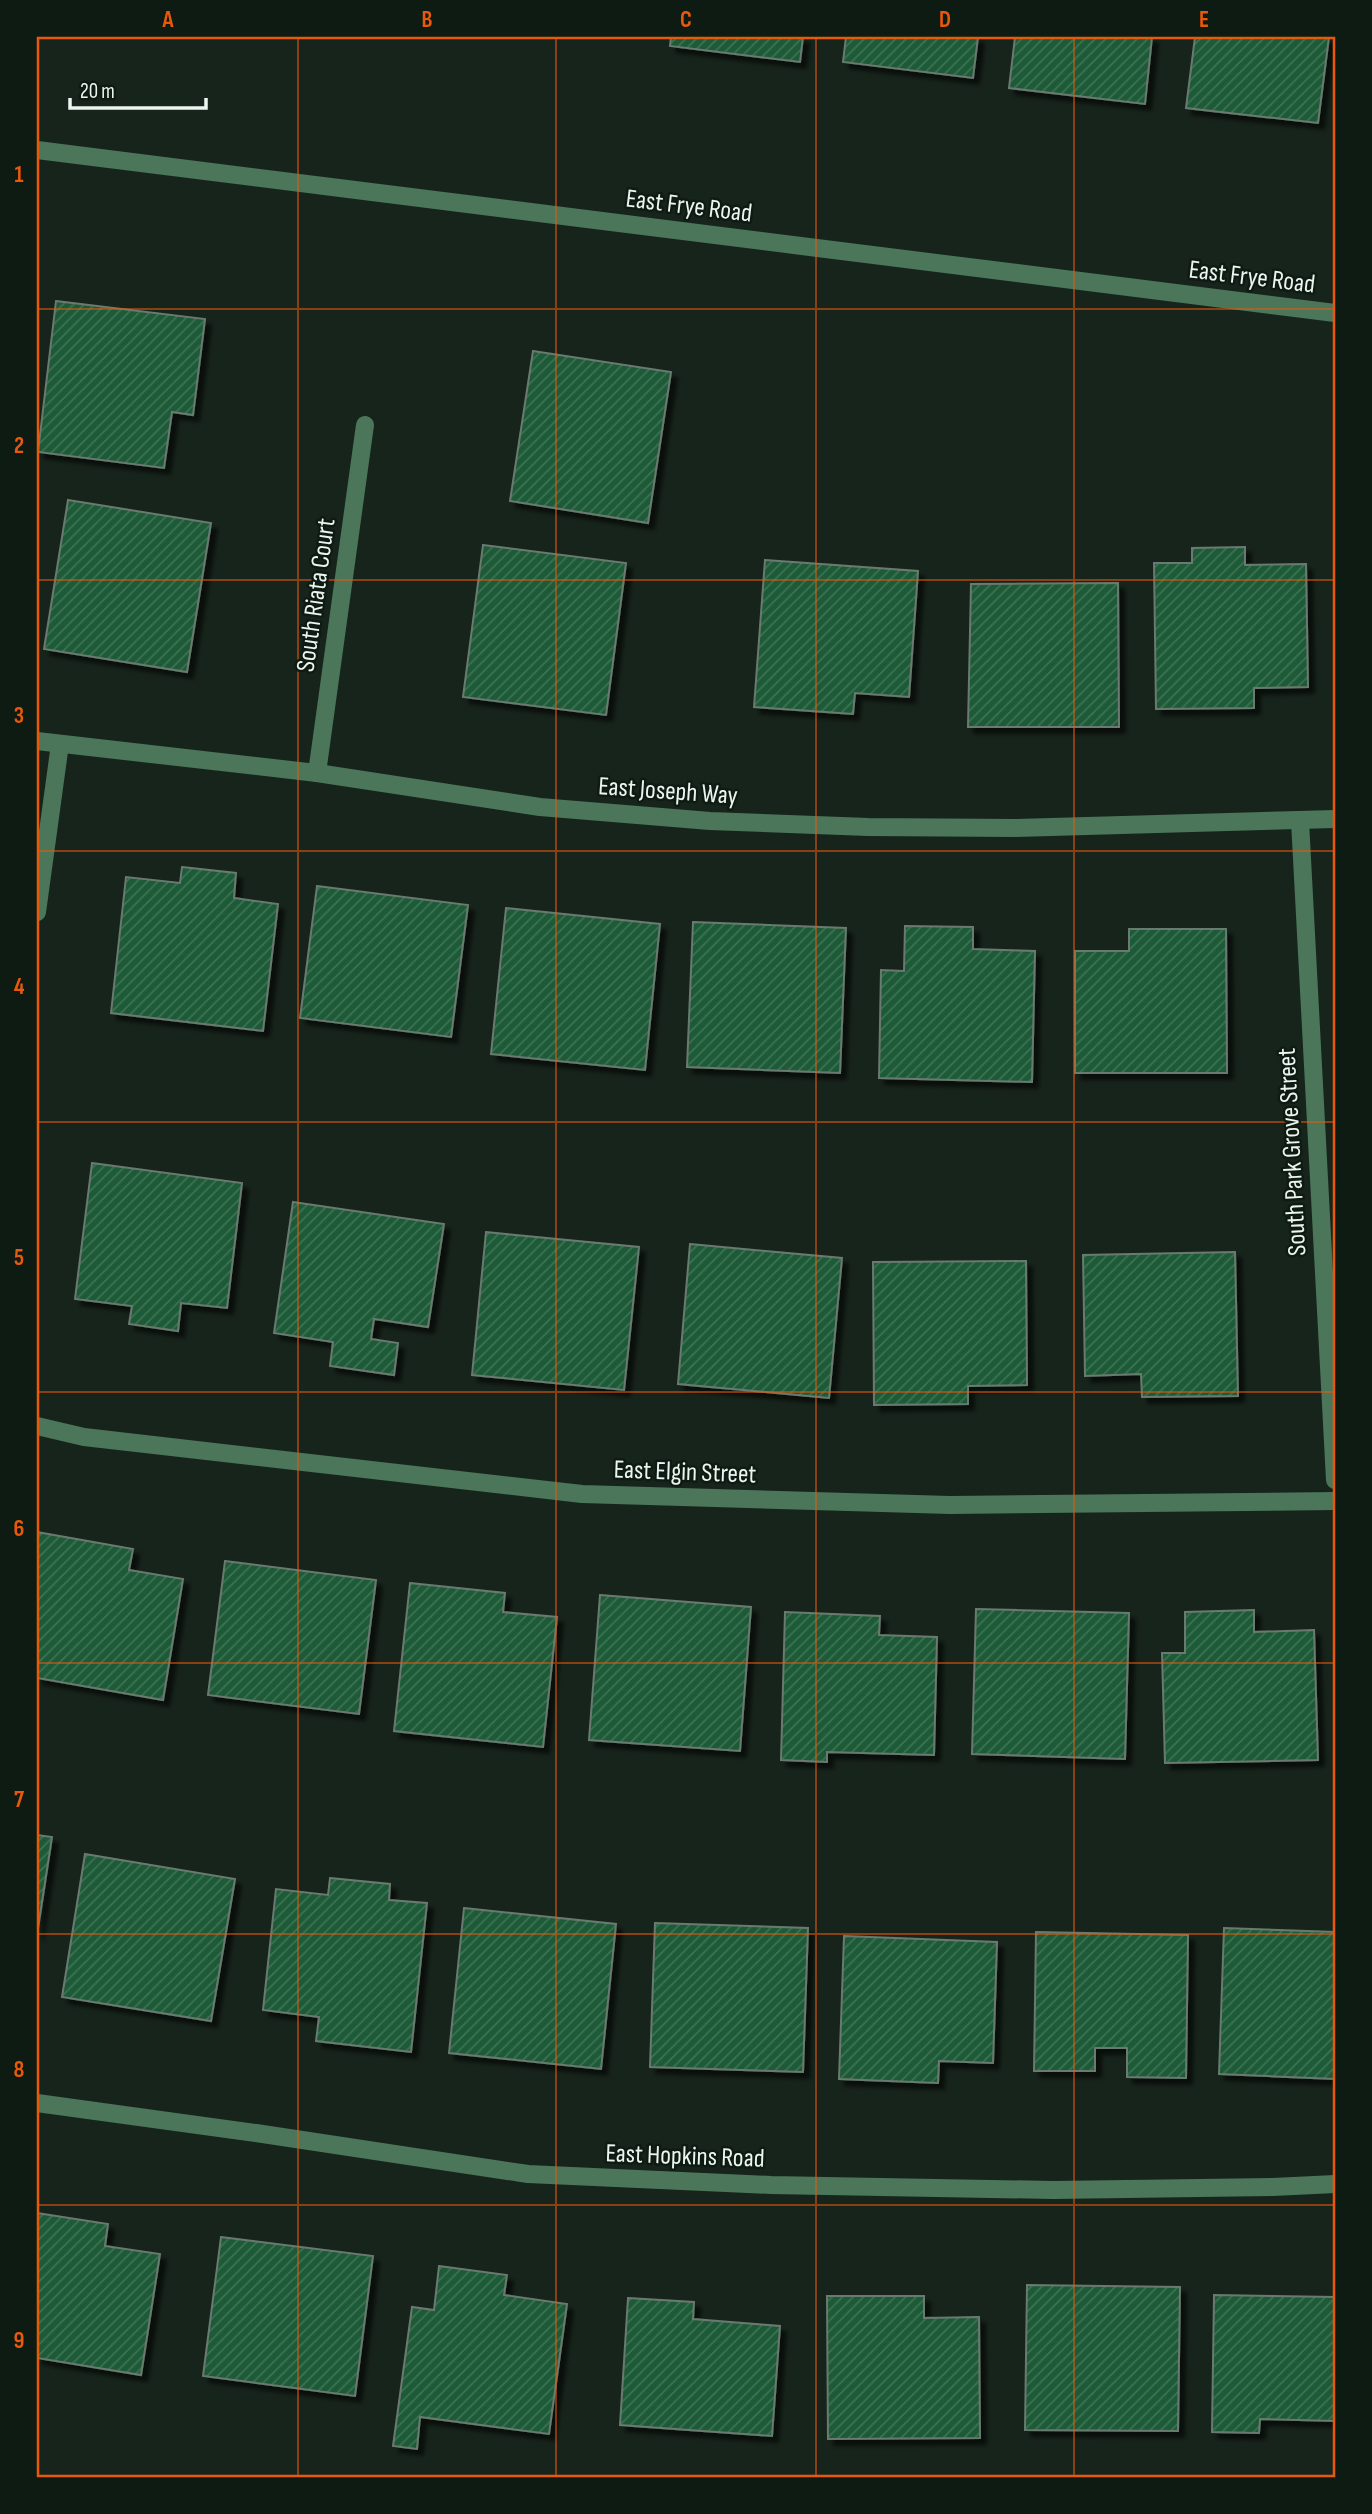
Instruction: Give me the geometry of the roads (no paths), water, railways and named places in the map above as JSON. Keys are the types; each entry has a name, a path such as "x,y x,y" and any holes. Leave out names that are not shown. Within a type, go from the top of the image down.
{"street":[{"name":"East Frye Road","path":"37,150 1335,313"},
{"name":"South Riata Court","path":"317,773 365,425"},
{"name":"East Joseph Way","path":"37,741 317,773 540,807 710,821 868,827 1015,828 1335,819"},
{"path":"37,912 60,744"},
{"name":"South Park Grove Street","path":"1300,821 1335,1480"},
{"name":"East Elgin Street","path":"37,1426 84,1437 582,1494 950,1505 1335,1501"},
{"name":"East Hopkins Road","path":"37,2103 528,2174 771,2185 1053,2190 1273,2188 1335,2184"}]}
